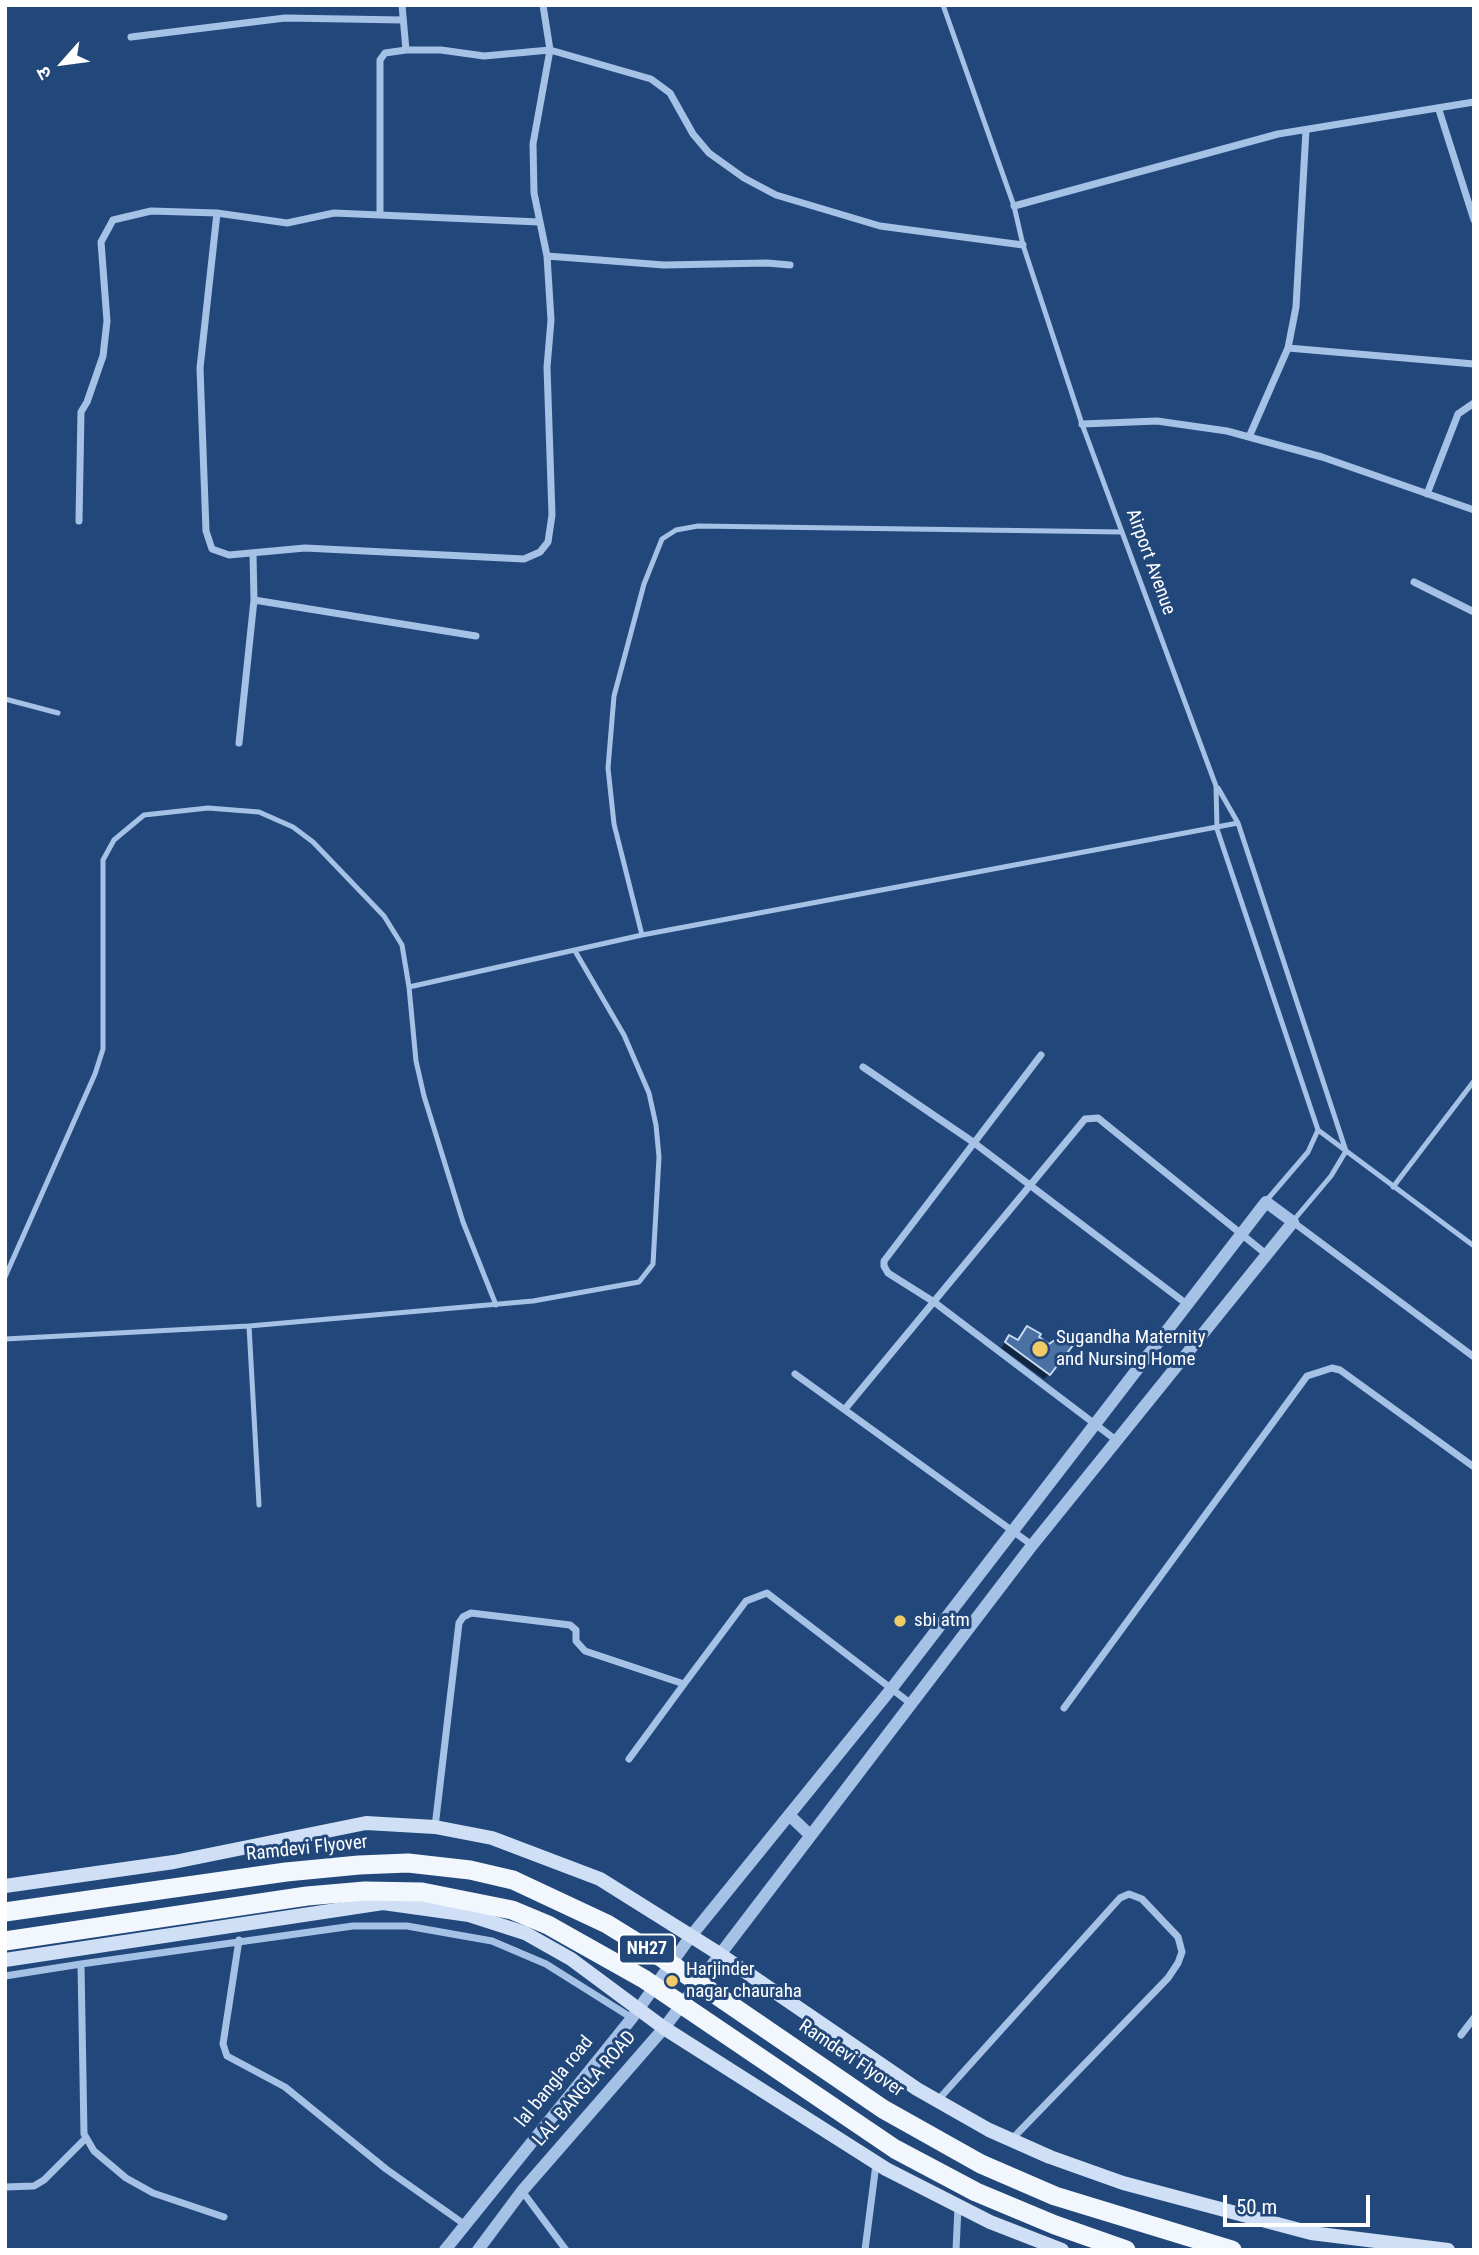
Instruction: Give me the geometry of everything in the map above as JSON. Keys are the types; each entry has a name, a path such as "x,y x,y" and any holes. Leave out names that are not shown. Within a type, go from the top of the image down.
{"highway":[{"name":"Ramdevi Flyover","path":"5,1912 286,1872 359,1865 408,1863 470,1870 513,1880 607,1924 662,1958 883,2109 981,2164 1055,2196 1232,2250"},
{"name":"NH27","path":"5,1941 307,1896 365,1891 422,1892 512,1910 548,1925 644,1979 895,2149 976,2192 1126,2250"}],"main road":[{"path":"5,1886 174,1862 366,1824 435,1827 492,1839 600,1879 718,1953 865,2056 937,2100 1011,2140 1123,2183 1311,2233 1448,2250"},
{"path":"5,1960 383,1903 469,1915 525,1933 571,1959 636,2013 876,2162 958,2207 1062,2250"}],"street":[{"path":"402,5 406,50"},
{"path":"217,213 200,368 208,543 220,554 305,548 524,559 540,552 548,542 552,515 547,366 551,320 547,256 539,222 533,144 550,50 543,5"},
{"path":"131,37 285,18 403,20"},
{"path":"380,214 380,60 386,54 406,50 441,50 484,56 550,50 651,79 670,93 694,134 709,153 744,178 776,195 880,226 1023,246"},
{"path":"1014,206 1278,134 1439,110 1474,102"},
{"path":"1439,110 1474,220"},
{"path":"1250,437 1288,348 1296,307 1306,130"},
{"path":"79,522 81,412 100,367 107,321 102,242 106,229 113,220 150,211 217,213 286,223 334,212 539,222"},
{"path":"547,256 664,265 767,262 790,265"},
{"path":"1288,348 1474,364"},
{"path":"1427,494 1458,414 1474,403"},
{"path":"1082,425 1157,421 1250,437 1322,457 1474,510"},
{"path":"239,744 254,600 253,553"},
{"path":"1414,582 1474,612"},
{"path":"254,600 476,636"},
{"path":"1041,1055 884,1261 888,1273 934,1302 1116,1440"},
{"path":"863,1068 973,1142 1029,1187 1188,1304"},
{"path":"845,1409 1085,1119 1098,1118 1266,1254"},
{"path":"1266,1202 1474,1357"},
{"name":"lal bangla road","path":"445,2250 636,2013 691,1936 892,1688 1266,1202"},
{"name":"LAL BANGLA ROAD","path":"478,2250 522,2190 664,2028 718,1953 1032,1545 1293,1222"},
{"path":"1064,1709 1307,1376 1332,1368 1340,1370 1474,1467"},
{"path":"795,1374 1032,1545"},
{"path":"629,1759 746,1601 767,1592 910,1703"},
{"path":"435,1827 459,1623 463,1617 471,1614 570,1625 576,1630 576,1641 585,1651 684,1684"},
{"path":"931,1637 949,1652"},
{"path":"789,1815 809,1834"},
{"path":"937,2100 1120,1898 1129,1894 1142,1899 1178,1937 1182,1952 1178,1963 1011,2140"},
{"path":"5,1976 239,1940 353,1927 407,1926 492,1941 546,1964 636,2013"},
{"path":"239,1940 223,2044 227,2056 295,2094 386,2169 464,2224"},
{"path":"81,1964 81,2121 86,2138 94,2151 125,2178 153,2193 224,2217"},
{"path":"1461,2035 1474,2018"},
{"path":"5,2187 34,2186 86,2138"},
{"path":"865,2250 876,2162"},
{"path":"522,2190 566,2250"},
{"path":"956,2250 958,2207"}],"lane":[{"name":"Airport Avenue","path":"943,5 1014,206 1023,246 1082,425 1216,786 1217,829 1318,1130"},
{"path":"642,935 614,824 608,768 614,696 644,584 662,539 676,530 698,526 1122,531"},
{"path":"5,699 58,713"},
{"path":"1216,786 1238,823 1346,1151 1331,1176 1293,1222"},
{"path":"5,1276 95,1074 103,1049 103,860 114,840 144,815 208,808 258,812 293,827 313,842 384,916 402,945 416,1060 424,1096 463,1222 496,1305"},
{"path":"409,987 642,935 1238,823"},
{"path":"5,1339 249,1326 496,1305 624,1287 639,1282 653,1264 659,1157 649,1093 624,1035 575,951"},
{"path":"1393,1187 1474,1081"},
{"path":"1266,1202 1308,1152 1318,1130 1474,1245"},
{"path":"249,1326 259,1505"}],"building":[{"path":"1027,1326 1041,1334 1039,1337 1049,1344 1062,1335 1074,1344 1050,1375 1005,1342 1009,1335 1018,1340"}],"place":[{"name":"Sugandha Maternity and Nursing Home","path":"1040,1349"},
{"name":"sbi atm","path":"900,1621"},
{"name":"Harjinder nagar chauraha","path":"672,1981"}]}
